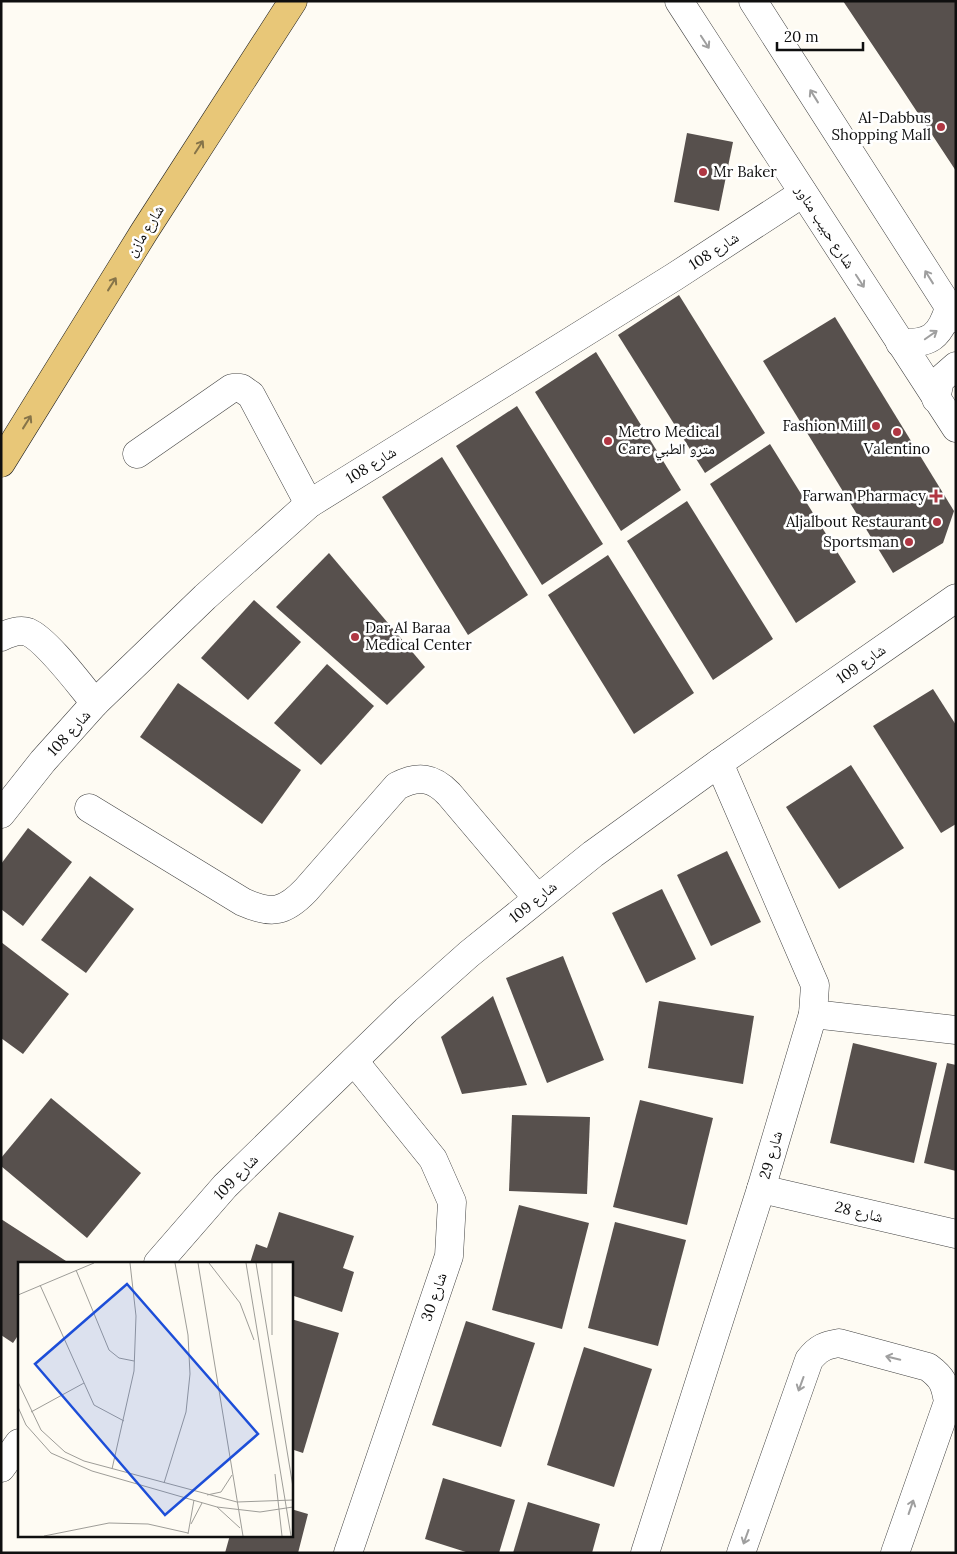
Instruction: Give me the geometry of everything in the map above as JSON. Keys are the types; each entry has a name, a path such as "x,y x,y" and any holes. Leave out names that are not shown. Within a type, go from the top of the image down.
{"main road":[{"name":"شارع مازن","path":"1,464 144,232 293,1"}],"street":[{"name":"شارع حبيب مناور","path":"679,1 956,428"},
{"path":"754,1 952,313 933,337 917,343 900,343"},
{"name":"شارع 108","path":"1,814 43,761 95,703 205,597 309,504 674,277 803,193"},
{"path":"936,399 940,380 956,366"},
{"path":"137,454 232,388 241,388 251,395 309,504"},
{"name":"شارع 109","path":"159,1262 225,1186 354,1061 427,992 537,898 593,854 719,763 956,598"},
{"path":"1,637 11,632 26,632 43,641 95,703"},
{"name":"شارع 29","path":"644,1553 762,1189 813,1014 815,986 719,763"},
{"path":"89,808 244,902 260,909 277,910 294,903 397,786 407,781 431,780 449,794 537,898"},
{"path":"813,1014 956,1030"},
{"name":"شارع 30","path":"348,1553 448,1256 452,1202 433,1159 354,1061"},
{"name":"شارع 28","path":"762,1189 956,1234"},
{"path":"740,1553 810,1360 815,1351 826,1345 840,1343 928,1367 938,1374 946,1386 948,1402 895,1553"},
{"path":"1,1468 18,1444"}],"building":[{"path":"843,1 956,1 956,171 898,83"},
{"name":"Mr Baker","path":"687,133 733,142 719,211 674,202"},
{"path":"679,295 765,433 705,473 618,335"},
{"path":"835,317 954,511 943,543 893,573 763,361"},
{"name":"Metro Medical Care مترو الطبي","path":"596,352 681,490 621,531 535,392"},
{"path":"517,406 603,544 542,585 456,446"},
{"path":"770,444 856,582 796,623 710,484"},
{"path":"442,457 528,595 468,635 382,497"},
{"path":"687,501 773,639 713,680 627,541"},
{"name":"Dar Al Baraa Medical Center","path":"329,553 425,667 387,705 276,607"},
{"path":"608,555 694,693 634,734 548,595"},
{"path":"254,600 301,642 248,700 201,658"},
{"path":"327,664 374,706 321,765 274,723"},
{"path":"178,683 301,770 262,824 140,737"},
{"path":"933,689 956,725 956,824 941,833 873,726"},
{"path":"851,765 904,848 839,889 786,807"},
{"path":"28,828 72,862 23,926 1,909 1,864"},
{"path":"727,851 761,922 711,946 677,875"},
{"path":"90,876 134,909 86,973 41,940"},
{"path":"662,889 696,959 646,983 612,913"},
{"path":"1,942 69,994 23,1054 1,1038"},
{"path":"563,956 604,1060 547,1083 506,978"},
{"path":"493,996 527,1085 462,1094 441,1037"},
{"path":"659,1001 754,1016 743,1084 648,1068"},
{"path":"853,1043 937,1063 914,1163 830,1143"},
{"path":"947,1063 956,1065 956,1171 924,1163"},
{"path":"51,1098 141,1173 87,1238 1,1166 1,1158"},
{"path":"640,1100 713,1118 687,1225 613,1207"},
{"path":"512,1115 590,1117 587,1194 509,1191"},
{"path":"519,1205 589,1223 562,1329 492,1310"},
{"path":"279,1212 354,1236 343,1268 354,1272 342,1312 292,1295 292,1262 250,1262 256,1244 267,1248"},
{"path":"1,1219 66,1261 18,1262 18,1336 13,1343 1,1335"},
{"path":"615,1222 686,1240 658,1346 588,1328"},
{"path":"292,1319 339,1333 303,1453 292,1449"},
{"path":"466,1321 535,1343 501,1447 432,1425"},
{"path":"584,1347 652,1369 614,1487 547,1465"},
{"path":"443,1478 515,1500 499,1553 469,1553 425,1539"},
{"path":"528,1502 600,1524 592,1553 513,1553"},
{"path":"292,1509 308,1514 298,1553 225,1553 230,1536 292,1536"}],"place":[{"name":"Al-Dabbus Shopping Mall","path":"941,127"},
{"name":"Mr Baker","path":"703,172"},
{"name":"Fashion Mill","path":"876,426"},
{"name":"Valentino","path":"897,432"},
{"name":"Metro Medical Care مترو الطبي","path":"608,441"},
{"name":"Farwan Pharmacy","path":"936,496"},
{"name":"Aljalbout Restaurant","path":"937,522"},
{"name":"Sportsman","path":"909,542"},
{"name":"Dar Al Baraa Medical Center","path":"355,637"}]}
